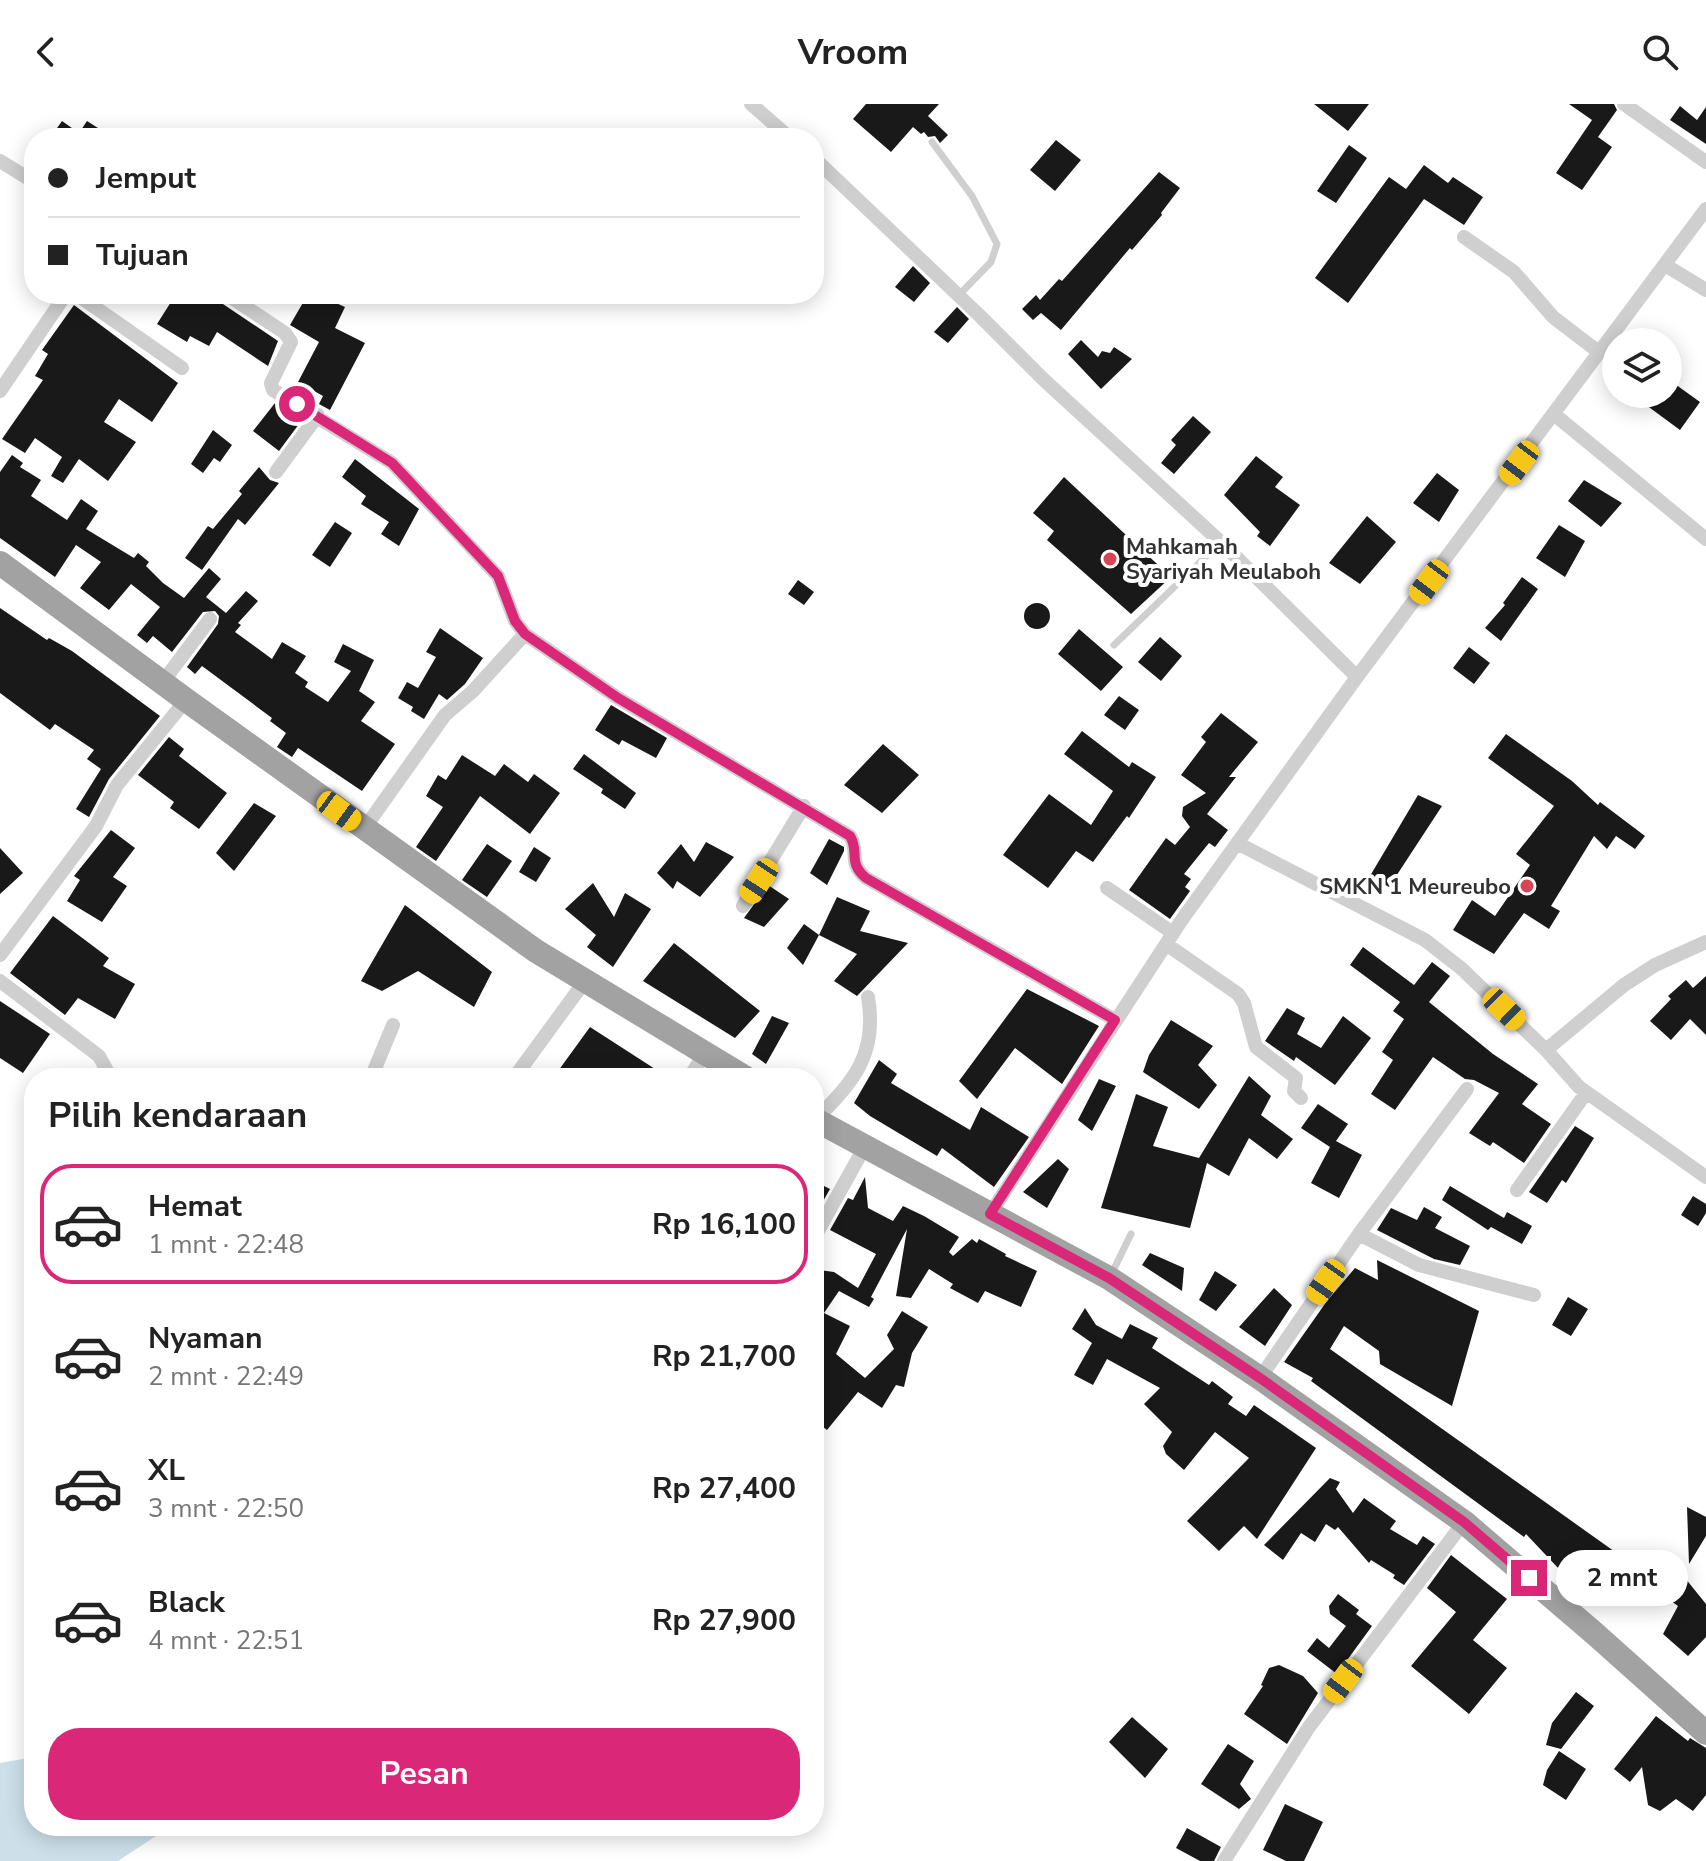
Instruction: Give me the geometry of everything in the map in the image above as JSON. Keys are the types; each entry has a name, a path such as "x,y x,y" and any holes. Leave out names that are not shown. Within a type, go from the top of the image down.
{"highway":[{"path":"0,563 536,951 730,1068"},
{"path":"824,1126 1109,1278 1260,1378 1464,1522 1706,1732"}],"street":[{"path":"751,104 779,128"},
{"path":"1624,104 1706,162"},
{"path":"0,161 24,176"},
{"path":"824,168 1043,379 1221,542 1357,677"},
{"path":"990,1214 1115,1020 1174,945 1357,677 1558,418 1600,353 1668,268 1706,209"},
{"path":"1464,237 1514,272 1553,317 1600,353"},
{"path":"1668,268 1705,289"},
{"path":"0,391 59,304"},
{"path":"90,304 182,368"},
{"path":"241,304 285,333 291,342 271,385 276,393 318,415 392,463 498,576 515,621 525,634 618,698 804,806 852,838 854,864 866,878 1115,1020"},
{"path":"276,472 318,415"},
{"path":"1558,418 1706,539"},
{"path":"162,683 210,619"},
{"path":"364,829 445,715 473,691 525,634"},
{"path":"0,955 96,826 117,785 186,700"},
{"path":"743,906 804,806"},
{"path":"1240,845 1425,940 1462,969 1586,1093 1706,1177"},
{"path":"1107,888 1242,998 1256,1047 1296,1078 1294,1092 1301,1098"},
{"path":"1546,1050 1624,985 1655,965 1706,942"},
{"path":"0,981 99,1056 106,1068"},
{"path":"521,1068 585,981"},
{"path":"824,1110 846,1089 864,1058 871,1026 868,997"},
{"path":"375,1068 393,1025"},
{"path":"695,1068 705,1053"},
{"path":"1260,1378 1359,1234 1467,1089"},
{"path":"1517,1190 1586,1093"},
{"path":"824,1220 864,1148"},
{"path":"1359,1234 1419,1265 1534,1295"},
{"path":"1224,1861 1309,1727 1464,1522"}],"lane":[{"path":"932,142 972,196 997,244 991,262 958,296"},
{"path":"1114,645 1221,542"},
{"path":"1109,1278 1131,1234"}],"water":[{"path":"24,1759 24,1836 156,1836 118,1861 0,1861 0,1763"}],"building":[{"path":"866,104 939,104 928,116 948,135 940,143 935,136 928,137 913,127 891,152 853,119"},
{"path":"1314,104 1369,104 1348,131"},
{"path":"1569,104 1614,104 1617,110 1598,137 1612,147 1582,190 1556,173 1592,120"},
{"path":"1680,106 1697,120 1706,107 1706,144 1670,120"},
{"path":"62,121 72,128 57,128"},
{"path":"87,121 98,128 82,128"},
{"path":"1056,140 1081,160 1055,191 1030,170"},
{"path":"1349,145 1367,158 1336,203 1317,191"},
{"path":"1424,165 1448,183 1453,177 1483,197 1464,225 1424,199 1348,303 1315,278 1389,177 1406,189"},
{"path":"1159,172 1180,188 1162,215 1061,330 1041,313 1033,320 1022,309 1036,295 1040,300 1059,279 1062,281"},
{"path":"913,266 930,283 914,302 895,287"},
{"path":"170,304 223,304 278,341 268,366 217,332 209,346 190,336 187,342 157,324"},
{"path":"302,304 338,304 345,307 335,328 365,343 330,410 319,404 323,396 298,382 319,342 290,325"},
{"path":"74,305 178,383 152,422 119,399 104,422 136,442 108,481 79,459 63,483 51,476 62,457 35,438 25,453 2,439 43,380 35,376 48,354 42,350"},
{"path":"957,307 969,319 948,343 934,332"},
{"path":"1081,340 1098,357 1102,351 1110,353 1114,347 1132,359 1101,389 1068,354"},
{"path":"1682,389 1700,402 1680,430 1650,408 1682,408"},
{"path":"275,403 302,420 279,451 253,431"},
{"path":"1193,416 1211,432 1174,474 1161,463 1176,445 1171,440"},
{"path":"213,430 232,445 220,462 214,458 203,473 191,464"},
{"path":"12,455 23,463 20,467 41,480 31,496 67,520 81,499 98,511 86,529 134,558 138,553 149,562 146,566 163,583 184,598 209,568 221,579 206,597 226,613 246,591 258,601 238,623 241,625 235,632 272,659 282,642 306,656 295,673 308,682 305,687 328,702 351,671 334,662 343,644 374,660 359,691 375,702 361,721 395,744 362,791 298,748 292,757 277,747 286,733 270,721 272,718 202,666 195,674 187,667 218,624 219,616 215,611 203,612 172,652 153,636 147,643 137,635 160,607 131,584 109,610 80,588 101,562 76,545 55,577 0,538 0,472"},
{"path":"1256,456 1283,477 1275,487 1300,505 1270,546 1257,536 1260,532 1224,495"},
{"path":"355,459 419,509 399,546 381,534 389,522 361,504 366,496 342,477"},
{"path":"259,467 270,480 279,483 245,525 238,519 202,570 185,558 208,526 213,529 242,494 239,491"},
{"path":"1437,473 1459,490 1439,522 1413,503"},
{"path":"1064,477 1171,577 1131,614 1047,540 1054,531 1033,513"},
{"path":"1584,480 1622,503 1601,527 1568,501"},
{"path":"1367,516 1396,542 1360,584 1329,563"},
{"path":"335,522 352,533 330,567 312,555"},
{"path":"1559,525 1585,541 1565,577 1536,558"},
{"path":"1522,577 1538,589 1501,641 1485,628 1505,605 1503,603"},
{"path":"798,580 814,592 804,605 788,594"},
{"path":"1037,603 1046,607 1050,616 1046,625 1037,629 1028,625 1024,616 1028,607"},
{"path":"0,608 47,640 49,638 72,651 160,716 109,779 89,817 76,809 101,769 87,759 94,750 55,724 50,730 0,693"},
{"path":"440,628 483,658 465,684 447,700 439,694 424,719 411,711 413,707 398,698 407,682 418,688 436,657 426,652"},
{"path":"1079,629 1123,667 1101,691 1058,654"},
{"path":"1160,637 1182,656 1161,681 1138,662"},
{"path":"1469,647 1490,663 1474,684 1453,668"},
{"path":"1119,696 1139,710 1125,730 1104,715"},
{"path":"611,705 667,738 656,758 622,740 619,745 595,730"},
{"path":"1221,713 1258,742 1229,777 1236,777 1207,814 1228,830 1215,847 1209,843 1184,874 1191,879 1185,887 1190,891 1170,919 1129,890 1166,838 1175,845 1190,827 1182,816 1183,807 1206,793 1181,775 1206,742 1201,737"},
{"path":"1082,731 1129,767 1132,762 1156,777 1129,818 1127,816 1093,862 1076,851 1048,888 1003,855 1049,794 1091,825 1113,791 1064,754"},
{"path":"1506,734 1572,781 1598,805 1600,802 1645,836 1635,849 1616,836 1607,849 1594,836 1551,906 1560,911 1549,929 1524,913 1494,954 1453,930 1472,900 1495,916 1530,865 1516,854 1554,806 1488,758"},
{"path":"169,737 184,749 179,756 227,793 199,829 170,808 174,802 138,775"},
{"path":"883,744 919,775 882,813 844,785"},
{"path":"584,754 636,793 625,809 601,793 603,789 573,769"},
{"path":"462,755 495,776 504,764 528,782 534,774 560,793 530,834 480,796 436,861 416,847 443,807 426,796 438,775 446,780"},
{"path":"1418,795 1442,806 1389,887 1370,876"},
{"path":"254,803 276,816 234,871 216,853"},
{"path":"111,830 135,848 113,877 127,886 102,922 67,901 80,880 74,876"},
{"path":"829,839 844,847 844,851 827,885 810,873"},
{"path":"706,842 734,857 700,897 677,881 673,889 657,873 681,844 694,862"},
{"path":"487,844 512,861 487,897 462,880"},
{"path":"534,847 551,858 536,882 519,872"},
{"path":"0,848 23,873 0,894"},
{"path":"593,883 614,917 625,893 651,909 613,967 587,947 596,935 565,909"},
{"path":"768,885 789,899 764,927 744,918"},
{"path":"837,897 870,911 860,931 908,943 857,996 834,981 857,954 819,935"},
{"path":"405,905 492,972 474,1007 418,971 382,991 361,981"},
{"path":"53,916 109,958 103,966 135,984 115,1019 78,998 65,1015 10,973"},
{"path":"804,924 819,935 803,965 787,948"},
{"path":"674,943 760,1011 735,1038 643,981"},
{"path":"1363,947 1414,985 1432,962 1450,976 1429,1002 1493,1054 1538,1084 1522,1104 1551,1124 1524,1163 1493,1142 1490,1146 1469,1133 1499,1093 1474,1080 1465,1079 1433,1057 1395,1110 1371,1094 1393,1060 1382,1052 1404,1019 1393,1011 1400,1002 1350,965"},
{"path":"1706,976 1706,1035 1690,1019 1671,1040 1650,1021 1671,999 1668,996 1686,980 1693,988"},
{"path":"1027,989 1099,1026 1062,1084 1015,1048 977,1099 959,1081"},
{"path":"0,1001 50,1034 23,1073 0,1058"},
{"path":"1287,1008 1305,1018 1297,1034 1321,1048 1343,1016 1371,1038 1335,1085 1296,1057 1294,1061 1265,1041"},
{"path":"772,1016 789,1023 766,1064 752,1054"},
{"path":"1171,1020 1213,1046 1198,1065 1217,1085 1199,1109 1143,1072 1149,1055"},
{"path":"590,1027 654,1068 560,1068"},
{"path":"879,1060 897,1074 891,1083 970,1130 981,1107 1029,1137 994,1187 942,1148 937,1156 854,1103"},
{"path":"1249,1076 1271,1096 1261,1115 1293,1139 1277,1159 1249,1138 1229,1176 1207,1163 1190,1228 1101,1208 1136,1094 1168,1107 1153,1146 1199,1158"},
{"path":"1099,1079 1116,1086 1092,1131 1078,1120"},
{"path":"1318,1104 1348,1124 1336,1141 1362,1155 1339,1198 1311,1183 1330,1147 1301,1128"},
{"path":"1575,1126 1594,1138 1566,1183 1562,1180 1547,1203 1529,1192"},
{"path":"1058,1159 1069,1169 1047,1208 1023,1192"},
{"path":"865,1177 868,1208 893,1221 903,1206 924,1216 959,1237 949,1252 953,1256 972,1239 977,1243 979,1239 1037,1271 1021,1307 985,1291 978,1303 950,1288 953,1284 929,1269 911,1298 896,1296 907,1229 871,1297 874,1299 869,1307 839,1291 824,1313 824,1271 834,1272 858,1288 876,1254 830,1230 848,1198 853,1200"},
{"path":"824,1186 830,1189 824,1200"},
{"path":"1450,1186 1504,1218 1507,1212 1532,1226 1522,1244 1491,1227 1488,1230 1442,1200"},
{"path":"1693,1196 1706,1204 1706,1213 1698,1226 1681,1215"},
{"path":"1424,1207 1442,1217 1435,1228 1470,1246 1460,1265 1434,1259 1377,1230 1391,1208 1417,1220"},
{"path":"1150,1253 1184,1268 1182,1291 1142,1265"},
{"path":"1377,1260 1479,1311 1452,1406 1380,1364 1379,1351 1344,1326 1330,1349 1618,1554 1657,1563 1659,1559 1685,1578 1706,1604 1706,1637 1688,1656 1663,1634 1678,1606 1639,1578 1623,1603 1576,1580 1559,1569 1526,1534 1524,1537 1311,1381 1313,1378 1284,1362 1327,1301 1355,1268 1378,1280"},
{"path":"1215,1271 1237,1285 1216,1311 1199,1300"},
{"path":"1274,1288 1292,1305 1265,1346 1239,1327"},
{"path":"1568,1297 1588,1309 1571,1336 1552,1325"},
{"path":"1085,1308 1096,1325 1122,1339 1130,1324 1158,1338 1152,1348 1209,1385 1212,1381 1233,1397 1228,1404 1246,1416 1254,1405 1316,1448 1257,1539 1244,1526 1219,1551 1187,1521 1249,1458 1215,1432 1184,1470 1166,1454 1163,1446 1172,1432 1144,1404 1160,1388 1107,1359 1093,1385 1074,1375 1092,1343 1072,1329"},
{"path":"902,1311 928,1327 912,1353 904,1387 896,1385 882,1408 858,1392 827,1430 824,1428 824,1313 850,1326 836,1354 865,1378 894,1349 887,1335"},
{"path":"1330,1478 1340,1482 1336,1489 1353,1513 1364,1498 1396,1521 1390,1529 1417,1545 1423,1536 1435,1544 1404,1585 1393,1578 1395,1575 1371,1560 1369,1563 1338,1527 1335,1530 1326,1524 1315,1542 1301,1533 1283,1560 1264,1545"},
{"path":"1687,1507 1706,1517 1706,1536 1689,1564"},
{"path":"1451,1555 1507,1599 1473,1640 1507,1668 1469,1714 1411,1666 1456,1612 1427,1588"},
{"path":"1338,1594 1359,1610 1356,1614 1372,1626 1337,1674 1307,1651 1317,1638 1329,1648 1346,1626 1330,1614 1329,1606"},
{"path":"1279,1665 1303,1676 1318,1693 1287,1744 1244,1714 1263,1686 1269,1668"},
{"path":"1576,1692 1594,1706 1561,1749 1546,1745 1552,1723"},
{"path":"1656,1716 1688,1741 1690,1738 1706,1748 1706,1795 1693,1811 1676,1799 1660,1811 1648,1805 1642,1767 1630,1782 1614,1769"},
{"path":"1132,1717 1168,1749 1145,1778 1109,1742"},
{"path":"1228,1744 1254,1761 1240,1784 1251,1799 1239,1809 1201,1784"},
{"path":"1559,1751 1586,1769 1566,1800 1543,1785 1547,1770"},
{"path":"1285,1804 1323,1822 1304,1861 1286,1861 1263,1850"},
{"path":"1187,1828 1221,1847 1214,1861 1200,1861 1176,1848"}],"place":[{"name":"Mahkamah Syariyah Meulaboh","path":"1110,559"},
{"name":"SMKN 1 Meureubo","path":"1527,886"}],"route":[{"path":"297,404 392,463 498,576 515,621 525,634 618,698 850,836 854,840 854,864 866,878 1115,1020 1096,1054 990,1214 1109,1278 1260,1378 1464,1522 1529,1578"}]}
